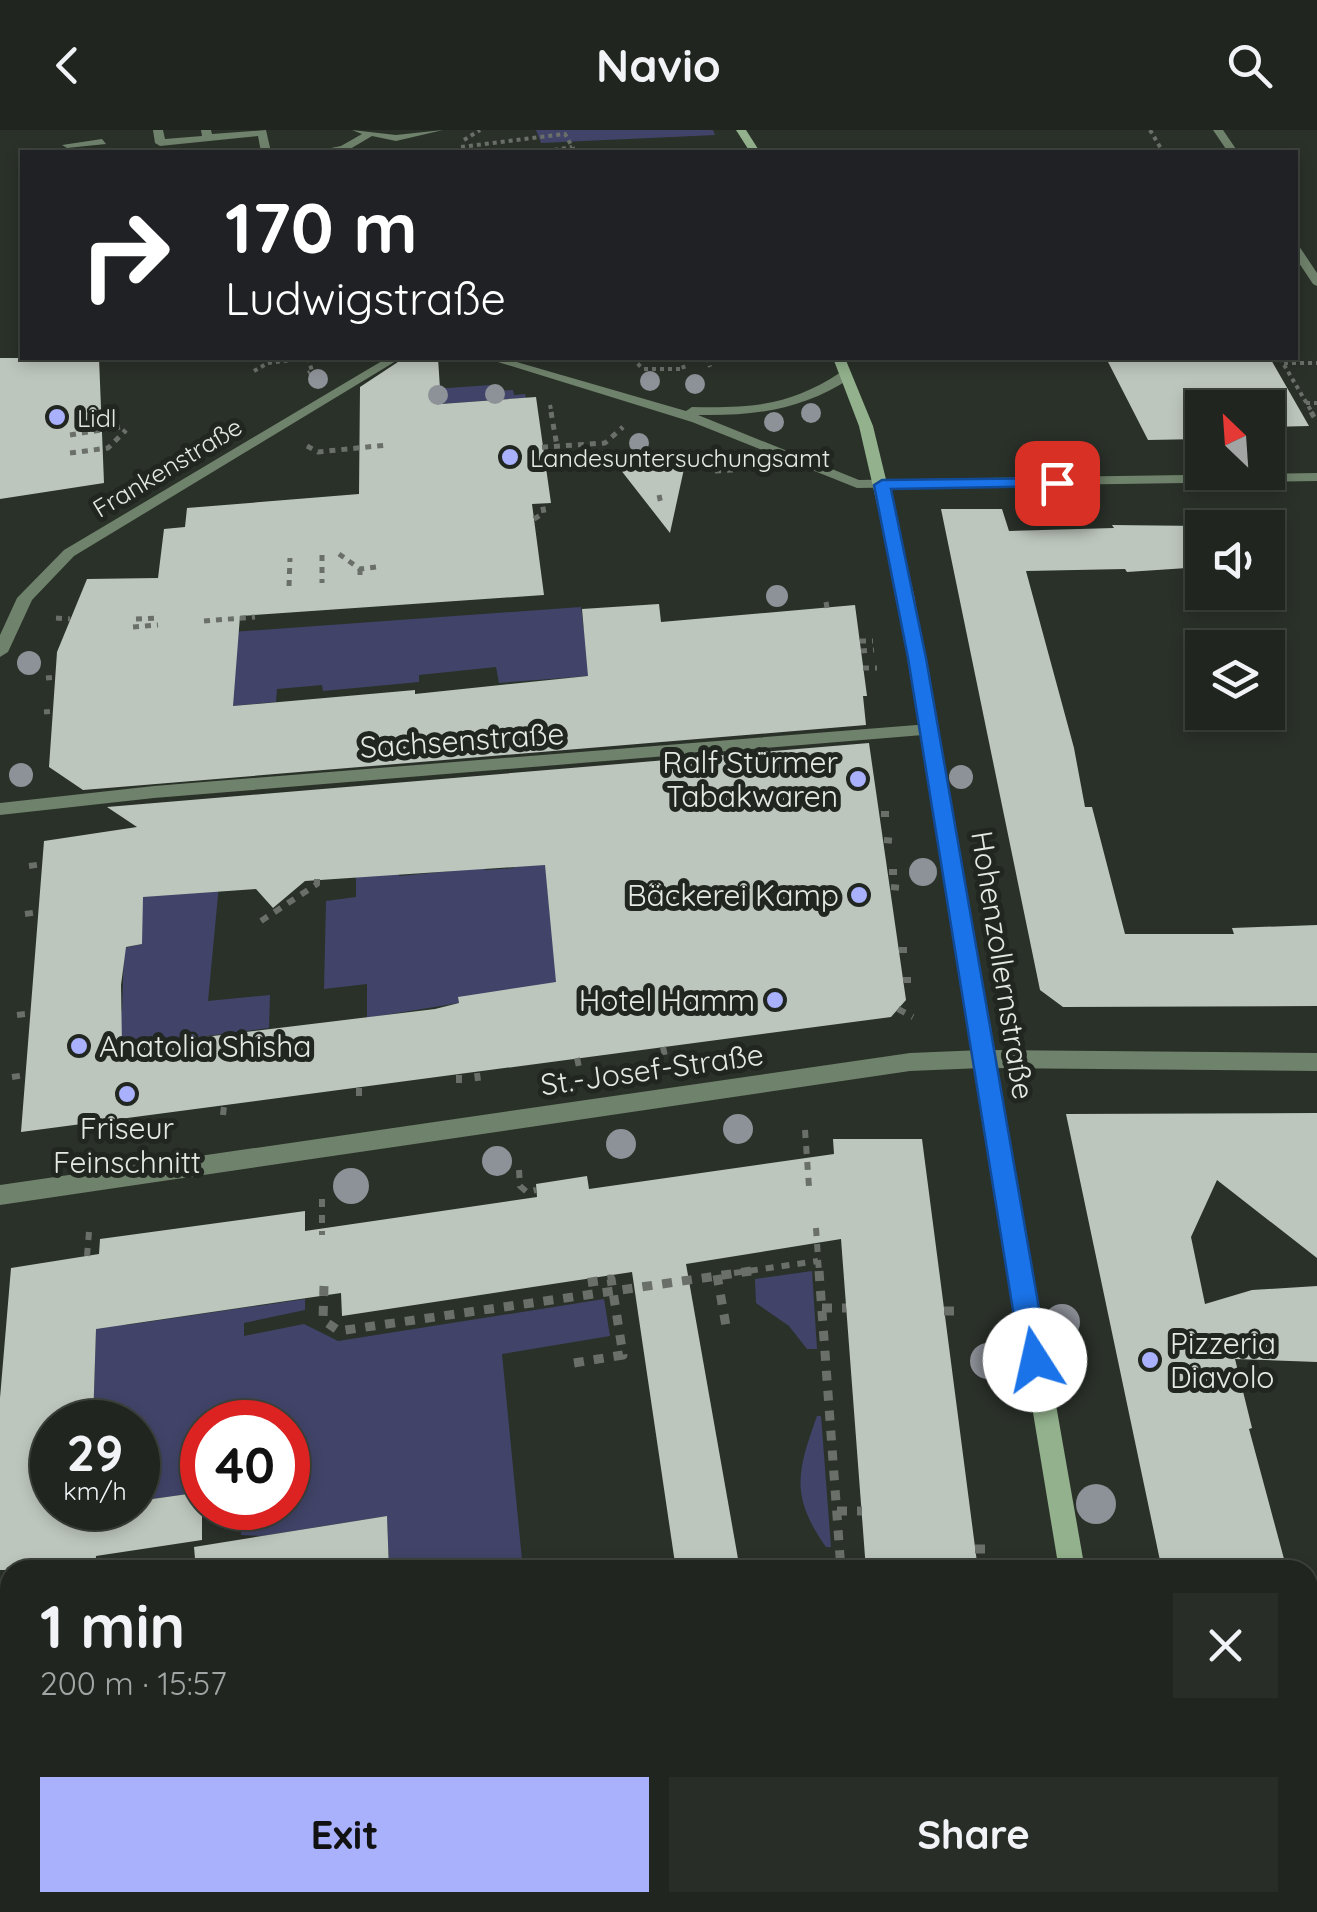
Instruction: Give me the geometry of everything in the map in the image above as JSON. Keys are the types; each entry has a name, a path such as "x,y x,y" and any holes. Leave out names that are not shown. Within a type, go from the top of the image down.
{"street":[{"path":"67,132 85,130"},
{"path":"158,130 160,143 207,134 278,130"},
{"path":"342,150 370,137 413,136 438,130"},
{"path":"67,145 102,141"},
{"path":"1298,253 1317,282"},
{"name":"Frankenstraße","path":"0,652 25,598 69,553 391,360"},
{"path":"497,360 670,410 754,440 839,479 882,485 1317,477"},
{"name":"Hohenzollernstraße","path":"839,360 882,485 929,730 1070,1560"},
{"path":"670,410 775,410 814,396 846,376"},
{"name":"Sachsenstraße","path":"0,809 154,792 929,730"},
{"name":"St.-Josef-Straße","path":"0,1195 876,1066 982,1059 1317,1062"}],"path":[{"path":"446,148 509,144 564,132 574,150 554,150"},
{"path":"254,371 268,363 291,360"},
{"path":"634,360 642,369"},
{"path":"635,374 642,369 684,369 681,360"},
{"path":"708,360 710,367"},
{"path":"1282,360 1317,363"},
{"path":"1282,360 1317,422"},
{"path":"548,394 557,446"},
{"path":"1306,403 1317,403"},
{"path":"530,448 605,443 630,420"},
{"path":"70,435 123,428 108,448 70,453"},
{"path":"294,440 318,452 387,445"},
{"path":"543,462 696,451"},
{"path":"659,494 661,504"},
{"path":"534,518 544,513 542,504"},
{"path":"340,554 360,569 376,567"},
{"path":"322,555 322,584"},
{"path":"289,586 290,558"},
{"path":"360,569 360,580"},
{"path":"204,621 256,617"},
{"path":"56,618 70,618"},
{"path":"134,623 159,621"},
{"path":"860,641 873,641"},
{"path":"861,651 874,650"},
{"path":"863,668 877,668"},
{"path":"46,678 57,677"},
{"path":"44,712 54,710"},
{"path":"881,814 891,814"},
{"path":"884,840 896,841"},
{"path":"29,866 43,864"},
{"path":"889,872 900,872"},
{"path":"261,920 318,884 317,875"},
{"path":"891,887 902,888"},
{"path":"25,914 40,912"},
{"path":"899,950 912,950"},
{"path":"903,980 916,980"},
{"path":"898,1009 913,1018"},
{"path":"17,1015 32,1013"},
{"path":"663,1047 665,1056"},
{"path":"12,1077 26,1075"},
{"path":"804,1130 809,1187"},
{"path":"519,1170 520,1186 527,1192 536,1190"},
{"path":"322,1199 322,1235"},
{"path":"816,1228 840,1560"},
{"path":"87,1256 89,1232"},
{"path":"324,1286 323,1320 340,1331 818,1261"},
{"path":"717,1275 726,1326"},
{"path":"574,1363 623,1355 611,1279 587,1283 584,1280"},
{"path":"822,1308 846,1308"},
{"path":"837,1511 862,1511"},
{"path":"975,1548 987,1550"}],"shaded area":[{"path":"536,130 713,130 715,135 541,143"},
{"path":"491,385 492,391 513,390 514,395 525,394 526,398 369,409 433,389"},
{"path":"581,607 586,645 861,647 861,655 499,683 496,667 419,675 419,682 323,691 322,685 277,689 276,702 233,706 218,633"},
{"path":"544,853 559,997 458,998 459,1003 367,1018 367,984 324,989 326,901 356,897 356,876 399,864 399,876 452,871 484,860 485,870 514,868 514,857"},
{"path":"220,874 208,1001 270,995 269,1028 114,1048 118,1012 122,1011 124,948 142,944 142,896"},
{"path":"812,1271 817,1349 807,1349 789,1326 756,1303 755,1279"},
{"path":"97,1295 126,1325 305,1299 305,1310 244,1323 244,1336 304,1324 338,1341 604,1299 610,1336 502,1354 522,1560 389,1560 387,1516 310,1528 310,1400 180,1400 180,1495 160,1498 160,1400 94,1400"},
{"path":"817,1416 821,1416 831,1547 826,1547 814,1529 802,1498 802,1469"},
{"path":"241,1530 300,1530 262,1536 241,1535"}],"building":[{"path":"0,358 99,360 104,483 0,499"},
{"path":"401,360 438,360 441,404 536,397 551,503 532,504 544,595 240,616 233,706 415,690 415,694 588,676 582,609 659,604 661,622 855,605 867,696 863,696 866,725 83,790 49,767 57,652 87,579 158,578 164,529 185,527 187,508 359,494 360,387"},
{"path":"1107,360 1271,360 1309,426 1285,427 1285,390 1185,390 1185,439 1148,440"},
{"path":"687,455 670,533 613,460"},
{"path":"941,509 1002,509 1009,531 1185,526 1185,568 1026,571 1074,748 1085,807 1092,807 1125,934 1234,934 1232,928 1317,925 1317,1006 1063,1007 1040,990"},
{"path":"869,743 906,1000 891,1017 21,1132 44,841 137,827 107,807","holes":["545,865 556,982 458,997 459,1003 435,1009 122,1047 121,985 126,947 142,944 143,897 256,889 273,908 305,881"]},
{"path":"1317,1113 1317,1258 1217,1180 1191,1237 1205,1304 1252,1290 1317,1286 1317,1362 1235,1359 1252,1428 1249,1429 1284,1560 1160,1560 1066,1114"},
{"path":"833,1139 922,1139 977,1560 865,1560 841,1239 686,1264 738,1560 675,1560 632,1272 342,1316 341,1293 96,1329 94,1400 30,1400 30,1530 160,1530 160,1498 180,1495 180,1530 202,1530 202,1540 96,1556 96,1560 0,1560 0,1398 11,1268 99,1254 100,1239 305,1211 305,1231 537,1197 536,1184 587,1176 589,1189 834,1154"},
{"path":"387,1516 389,1560 195,1560 194,1547"}],"place":[{"name":"Lidl","path":"57,417"},
{"name":"Landesuntersuchungsamt","path":"510,457"},
{"name":"Ralf Stürmer Tabakwaren","path":"858,779"},
{"name":"Bäckerei Kamp","path":"859,895"},
{"name":"Hotel Hamm","path":"775,1000"},
{"name":"Anatolia Shisha","path":"79,1046"},
{"name":"Friseur Feinschnitt","path":"127,1094"},
{"name":"Pizzeria Diavolo","path":"1150,1360"}],"route":[{"path":"1035,1360 917,658 882,485 1057,483"}]}
